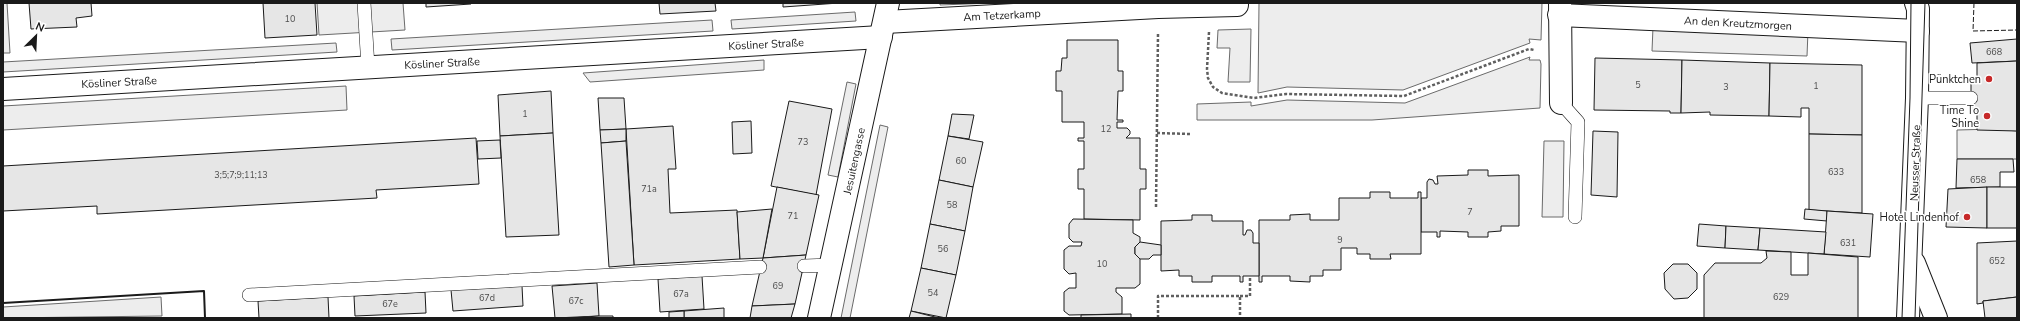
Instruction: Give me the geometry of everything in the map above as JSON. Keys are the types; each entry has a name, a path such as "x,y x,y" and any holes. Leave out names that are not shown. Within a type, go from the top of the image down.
{"street":[{"name":"Am Tetzerkamp","path":"885,21 1081,7 1237,5 1237,3"},
{"name":"Neusser Straße","path":"1908,318 1917,98 1918,5"},
{"name":"An den Kreutzmorgen","path":"1561,103 1559,9 1918,31"},
{"name":"Kösliner Straße","path":"3,89 368,67 885,21"},
{"name":"Jesuitengasse","path":"819,318 885,21"},
{"path":"1911,255 1936,318"}],"lane":[{"path":"364,3 368,67"},
{"path":"1917,98 1971,98"},
{"path":"1561,103 1578,122 1575,216"},
{"path":"804,266 831,265"},
{"path":"248,295 760,267"}],"path":[{"path":"1210,5 1207,69 1208,78 1213,87 1222,93 1233,96 1254,98 1286,94 1404,96 1529,49 1559,51"},
{"path":"1156,207 1158,7"},
{"path":"1157,133 1190,134"},
{"path":"1158,318 1158,296 1250,296 1250,276"},
{"path":"1240,296 1240,318"}],"shaded area":[{"path":"3,3 7,3 10,53 3,53"},
{"path":"317,3 403,3 405,30 319,35"},
{"path":"940,3 993,3 940,5"},
{"path":"1259,3 1542,3 1541,40 1529,39 1530,43 1403,90 1287,87 1258,93"},
{"path":"855,12 856,21 732,29 731,20"},
{"path":"712,20 713,31 392,50 391,39"},
{"path":"1653,27 1808,31 1807,56 1652,51"},
{"path":"1251,29 1250,82 1228,82 1230,48 1217,48 1218,30"},
{"path":"336,43 337,52 3,72 3,62"},
{"path":"1530,57 1529,60 1540,60 1541,64 1540,108 1372,120 1197,120 1197,104 1251,102 1251,106 1287,100 1405,103"},
{"path":"764,60 764,70 590,82 583,73"},
{"path":"847,82 856,84 838,177 828,175"},
{"path":"346,86 347,110 3,130 3,106"},
{"path":"880,125 888,127 850,318 841,318"},
{"path":"1996,129 2017,131 2017,159 1957,159 1957,130"},
{"path":"1544,141 1564,141 1563,217 1542,217"},
{"path":"161,297 162,316 3,318 3,307"}],"building":[{"path":"29,3 91,3 92,16 76,18 77,27 31,29"},
{"path":"263,3 315,3 317,35 265,38"},
{"path":"426,3 471,3 471,4 426,7"},
{"path":"659,3 715,3 716,11 660,14"},
{"path":"783,3 839,3 783,7"},
{"path":"2017,39 2017,61 1972,63 1970,43"},
{"path":"1067,40 1118,40 1118,71 1123,71 1123,91 1118,91 1117,120 1123,120 1123,122 1117,122 1117,128 1127,128 1130,131 1130,134 1126,138 1140,138 1140,169 1146,169 1146,189 1140,189 1140,220 1084,219 1084,189 1078,189 1078,169 1084,169 1084,141 1078,141 1078,138 1084,138 1084,122 1062,122 1062,91 1056,91 1056,71 1061,71 1062,58 1067,58"},
{"path":"1595,58 1682,60 1681,113 1670,113 1670,111 1594,110"},
{"path":"1682,60 1770,63 1769,116 1710,115 1710,112 1681,113"},
{"path":"2017,61 2017,131 1977,130 1977,111 1971,111 1971,82 1977,82 1977,63"},
{"path":"1770,63 1862,65 1862,135 1809,134 1809,108 1801,108 1801,117 1769,116"},
{"path":"551,91 553,133 500,136 498,95"},
{"path":"598,98 624,98 626,129 600,130"},
{"path":"789,101 832,109 816,195 771,186"},
{"path":"952,114 974,115 969,139 948,136"},
{"path":"751,121 752,153 733,154 732,122"},
{"path":"673,126 676,169 668,169 670,213 737,210 740,259 634,265 626,129"},
{"path":"626,129 626,141 601,143 600,130"},
{"path":"1593,131 1618,132 1617,197 1591,195"},
{"path":"553,133 559,235 506,237 500,136"},
{"path":"1809,134 1862,135 1862,213 1809,210"},
{"path":"948,136 983,142 973,187 939,180"},
{"path":"476,138 479,184 376,190 377,198 97,214 97,206 3,211 3,166"},
{"path":"500,140 501,158 478,159 477,141"},
{"path":"626,141 634,265 609,267 601,143"},
{"path":"1957,159 2013,159 2014,172 2000,172 2000,187 1956,188"},
{"path":"1468,170 1488,170 1488,176 1519,175 1519,226 1501,226 1501,231 1488,232 1488,237 1468,237 1468,232 1440,231 1440,237 1437,237 1437,232 1421,232 1421,198 1427,198 1427,182 1429,179 1433,180 1435,184 1438,184 1437,176 1468,175"},
{"path":"939,180 973,187 965,231 930,224"},
{"path":"777,187 819,195 806,255 763,258"},
{"name":"Hotel Lindenhof","path":"1987,187 1987,228 1946,227 1948,189"},
{"path":"1987,187 2017,187 2017,228 1987,228"},
{"path":"1370,192 1390,192 1390,198 1418,198 1418,192 1421,192 1421,254 1390,254 1391,259 1370,259 1370,254 1357,254 1357,248 1341,248 1341,270 1323,270 1323,276 1310,276 1310,282 1290,281 1290,276 1262,276 1262,282 1259,282 1259,220 1290,220 1290,215 1310,214 1310,220 1339,220 1339,198 1370,198"},
{"path":"772,209 763,258 740,259 737,212"},
{"path":"1805,209 1827,211 1827,221 1804,219"},
{"path":"1827,211 1873,214 1870,257 1824,254"},
{"path":"1192,215 1212,215 1212,221 1243,221 1243,235 1245,235 1247,230 1251,230 1253,233 1253,243 1259,243 1259,276 1243,276 1243,282 1240,282 1240,276 1212,276 1212,282 1192,282 1192,276 1179,276 1179,270 1161,271 1161,221 1192,220"},
{"path":"1073,219 1133,220 1133,233 1140,237 1140,242 1135,247 1135,254 1140,259 1140,284 1135,288 1116,288 1116,292 1122,297 1122,314 1069,315 1064,311 1064,292 1069,288 1076,288 1076,273 1069,274 1064,269 1064,250 1069,246 1081,246 1082,242 1073,242 1069,238 1069,224"},
{"path":"930,224 965,231 956,275 921,268"},
{"path":"1699,224 1726,226 1725,248 1697,246"},
{"path":"1726,226 1760,228 1758,250 1725,248"},
{"path":"1760,228 1826,232 1824,254 1758,250"},
{"path":"2017,241 2017,297 1983,301 1983,303 1977,304 1977,243"},
{"path":"1140,242 1161,245 1161,255 1153,255 1149,259 1140,259 1135,254 1135,247"},
{"path":"1766,251 1791,252 1791,275 1808,275 1808,253 1858,257 1858,318 1704,318 1704,275 1715,263 1761,263 1767,258"},
{"path":"806,255 795,304 752,306 763,258"},
{"path":"1673,264 1688,264 1697,273 1697,289 1688,298 1674,299 1665,289 1664,273"},
{"path":"921,268 956,275 946,318 911,311"},
{"path":"702,276 704,309 660,312 658,279"},
{"path":"597,283 599,316 555,318 552,286"},
{"path":"522,286 523,306 453,311 451,290"},
{"path":"425,292 426,313 355,316 354,296"},
{"path":"328,297 329,318 259,318 258,301"},
{"path":"2017,297 2017,318 1985,318 1983,301"},
{"path":"795,304 791,318 750,318 752,306"},
{"path":"724,308 724,318 684,318 684,311"},
{"path":"684,311 684,318 669,318 669,312"},
{"path":"911,311 939,318 909,318"},
{"path":"1131,314 1131,318 1081,318 1081,315"},
{"path":"613,316 613,318 570,318"}],"tram line":[{"path":"1902,318 1910,98 1911,3"},
{"path":"1915,318 1925,3"}],"fence":[{"path":"1974,3 1973,31 2017,30"}],"wall":[{"path":"3,303 204,291 205,318"}],"place":[{"name":"Pünktchen","path":"1989,79"},
{"name":"Time To Shine","path":"1987,116"},
{"name":"Hotel Lindenhof","path":"1967,217"}]}
